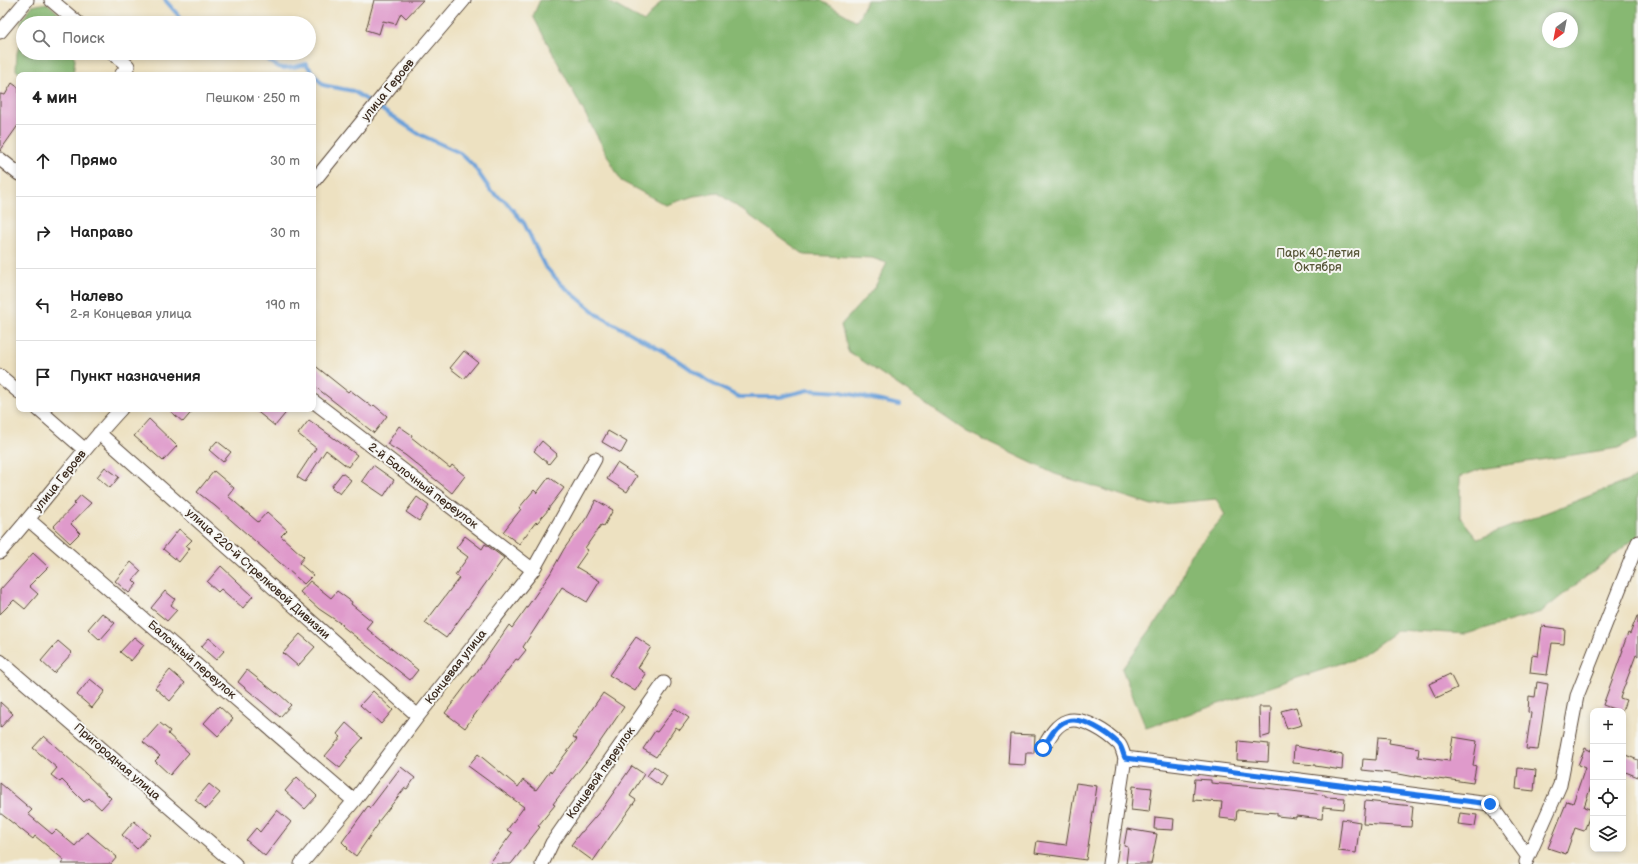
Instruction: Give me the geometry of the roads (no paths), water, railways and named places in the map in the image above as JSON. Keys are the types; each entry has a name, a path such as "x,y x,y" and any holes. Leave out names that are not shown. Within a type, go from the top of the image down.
{"street":[{"path":"0,32 27,0"},
{"path":"51,0 70,16"},
{"name":"улица Героев","path":"316,178 395,81 464,0"},
{"path":"121,60 128,66 123,72"},
{"path":"0,159 16,172"},
{"path":"0,376 16,389"},
{"name":"2-й Балочный переулок","path":"316,403 533,570"},
{"path":"41,412 85,450"},
{"name":"улица Героев","path":"0,552 29,520 117,412"},
{"name":"улица 220-й Стрелковой Дивизии","path":"99,433 418,716"},
{"name":"Концевая улица","path":"301,864 354,801 418,716 533,570 595,459"},
{"name":"Балочный переулок","path":"29,520 354,801"},
{"path":"1527,860 1560,785 1577,696 1638,542"},
{"name":"Пригородная улица","path":"0,661 235,864"},
{"name":"Концевой переулок","path":"542,864 552,843 664,683"},
{"path":"1043,748 1056,727 1067,721 1078,720 1094,726 1120,745 1125,758 1109,864"},
{"path":"1125,758 1490,804 1527,860"}],"waterway":[{"path":"165,0 179,16"},
{"path":"267,60 280,68 290,68 306,64 312,72"},
{"path":"316,76 323,85 353,91 419,134 460,153 473,165 491,191 506,202 524,223 544,265 561,284 598,315 675,358 709,382 739,397 780,397 808,390 841,392 899,405"}],"park label":[{"name":"Парк 40-летия Октября","path":"1318,260"}]}
